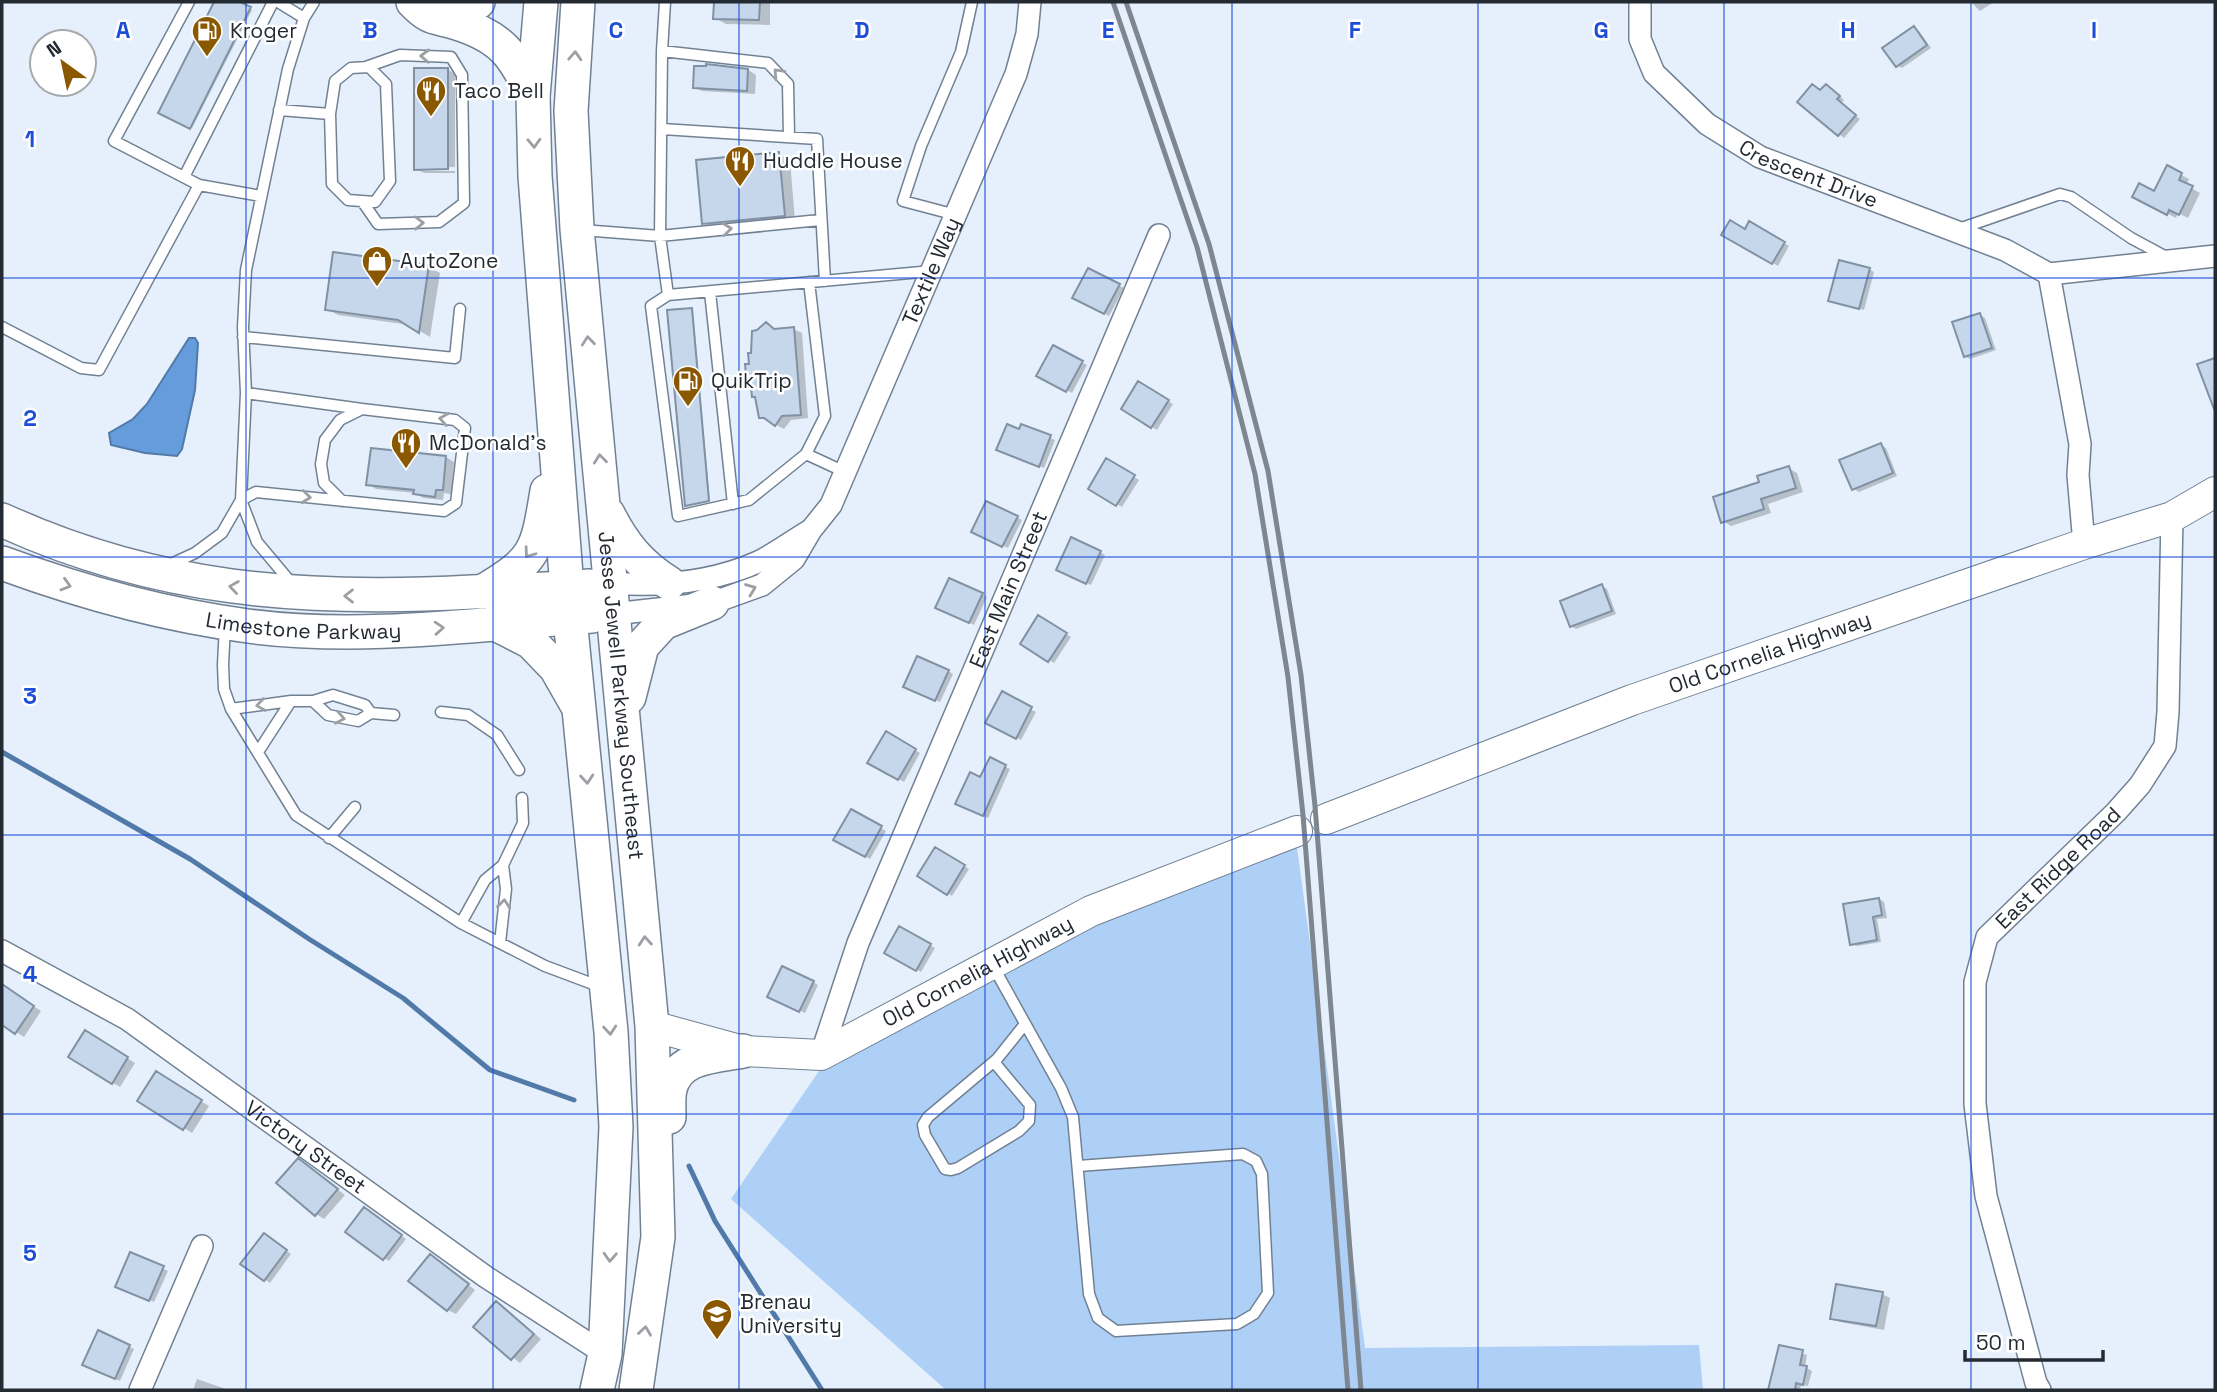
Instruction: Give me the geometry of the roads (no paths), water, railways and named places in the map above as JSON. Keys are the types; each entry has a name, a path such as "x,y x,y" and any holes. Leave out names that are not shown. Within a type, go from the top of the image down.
{"main road":[{"path":"414,2 425,15 478,30 494,38 522,72 533,96"},
{"path":"443,2 478,2"},
{"name":"Jesse Jewell Parkway Southeast","path":"541,2 533,96 537,202 569,603 607,990 616,1127 605,1354 597,1390"},
{"name":"Jesse Jewell Parkway Southeast","path":"578,2 572,111 577,229 652,1026 658,1237 636,1390"},
{"path":"482,592 513,573 534,550 542,529 555,441"},
{"path":"605,509 621,540 646,569 668,583"},
{"name":"Limestone Parkway","path":"2,520 62,545 154,572 215,584 302,594 396,596 482,592 569,603"},
{"name":"Limestone Parkway","path":"2,563 97,595 145,607 248,626 331,631 413,630 494,623 569,603 611,599"},
{"path":"624,719 642,646 663,624 712,603"},
{"path":"494,623 531,642 556,668 580,711"},
{"path":"657,1180 669,1154 669,1091 673,1081 682,1069 699,1058 743,1051"}],"street":[{"name":"Textile Way","path":"611,599 712,603 762,585 794,559 811,530 831,505 1016,74 1027,34 1030,2"},
{"name":"Crescent Drive","path":"1640,2 1640,39 1654,73 1707,124 1760,157 2006,250 2049,274"},
{"name":"East Main Street","path":"821,1055 858,943 1159,235"},
{"path":"2084,544 2078,475 2080,444 2049,274 2215,256"},
{"name":"Old Cornelia Highway","path":"1326,819 1632,700 2084,544 2172,517 2215,492"},
{"name":"East Ridge Road","path":"2040,1390 1986,1196 1975,1104 1975,982 1987,937 2116,812 2140,785 2165,746 2172,517"},
{"name":"Textile Way","path":"611,599 632,585 705,580 758,562 811,530"},
{"name":"Old Cornelia Highway","path":"821,1055 1091,911 1297,831"},
{"name":"Victory Street","path":"2,951 127,1018 486,1277 605,1354"},
{"path":"652,1026 743,1051 821,1055"},
{"path":"139,1390 202,1246"}],"lane":[{"path":"189,2 114,141 199,185 261,196"},
{"path":"184,177 276,2 304,18"},
{"path":"302,594 257,542 241,500 246,393 243,337 246,270 279,110 304,18 314,2"},
{"path":"665,2 660,236 668,295"},
{"path":"956,215 903,201 921,146 961,52 972,2"},
{"path":"662,51 768,63 788,84 789,137"},
{"path":"362,201 378,224 439,222 464,203 462,75 451,57 400,55 366,67 351,68 335,81 330,114 332,184 348,201 362,201 375,202 390,181 386,84 366,67"},
{"path":"279,110 330,114"},
{"path":"662,129 817,139 825,281"},
{"path":"2,327 81,368 99,370 199,185"},
{"path":"1953,231 2060,194 2071,197 2131,237 2174,261"},
{"path":"577,229 660,236 820,220"},
{"path":"808,282 825,416 806,454 749,500 678,516 650,306 668,295 710,292 808,282 932,271"},
{"path":"710,292 733,504"},
{"path":"243,337 455,358 460,309"},
{"path":"154,572 195,553 222,533 241,500 256,492 444,511 456,503 465,428 455,420 246,393"},
{"path":"342,500 324,483 321,464 325,440 340,420 362,409"},
{"path":"806,454 845,472"},
{"path":"225,622 223,665 225,689 231,709 296,815 461,923 545,966 607,990"},
{"path":"231,709 291,701 313,701 332,695 365,705 371,713"},
{"path":"258,752 291,701"},
{"path":"313,701 328,716 358,721 371,713 394,715"},
{"path":"441,712 468,715 498,735 519,770"},
{"path":"461,923 485,880 503,865 523,823 522,798"},
{"path":"329,838 355,807"},
{"path":"500,943 506,889 503,865"},
{"path":"992,964 1061,1088 1073,1117 1089,1294 1098,1318 1116,1331 1237,1324 1255,1314 1268,1293 1262,1174 1256,1161 1242,1154 1078,1166"},
{"path":"994,1062 1030,1105 1029,1121 1019,1131 958,1168 945,1169 925,1135 923,1125 928,1117 994,1062 1025,1024"}],"waterway":[{"path":"2,752 190,859 403,998 490,1070 574,1100"},
{"path":"689,1166 715,1221 822,1390"}],"railway":[{"path":"1113,2 1197,247 1255,474 1288,677 1303,815 1348,1390"},
{"path":"1126,2 1209,244 1268,471 1301,675 1315,806 1361,1390"}],"place":[{"name":"Kroger","path":"207,58"},
{"name":"Taco Bell","path":"431,118"},
{"name":"Huddle House","path":"740,188"},
{"name":"AutoZone","path":"377,288"},
{"name":"QuikTrip","path":"688,408"},
{"name":"McDonald's","path":"406,470"},
{"name":"Brenau University","path":"717,1341"}]}
